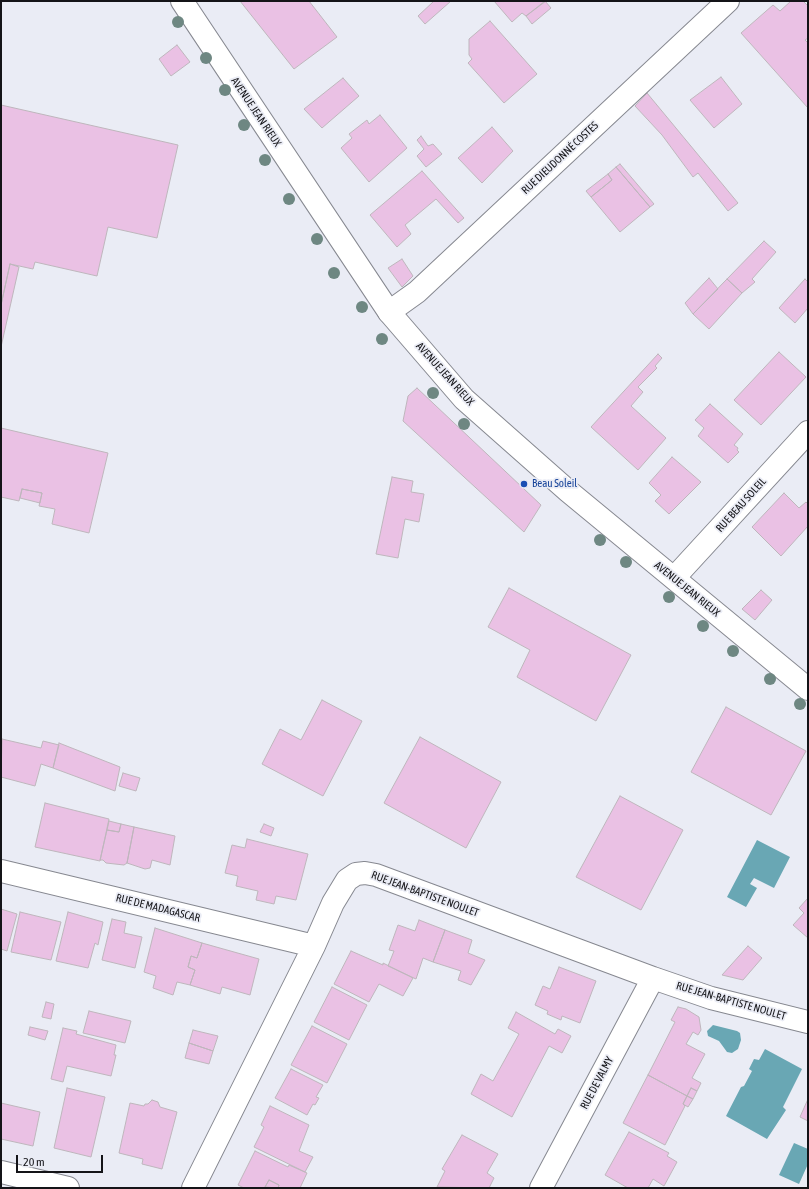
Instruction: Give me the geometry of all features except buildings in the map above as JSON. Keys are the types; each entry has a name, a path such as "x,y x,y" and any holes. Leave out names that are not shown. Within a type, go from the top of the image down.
{"street":[{"name":"AVENUE JEAN RIEUX","path":"182,1 390,312 464,399 568,491 808,689"},
{"name":"RUE DIEUDONNÉ COSTES","path":"390,312 417,292 728,1"},
{"name":"RUE BEAU SOLEIL","path":"674,578 808,432"},
{"name":"RUE DE MADAGASCAR","path":"1,871 314,946"},
{"name":"RUE JEAN-BAPTISTE NOULET","path":"193,1188 314,946 340,889 356,874 365,873 376,875 653,978 712,998 808,1022"},
{"name":"RUE DE VALMY","path":"541,1188 653,978"},
{"path":"1,1172 68,1188"}],"water":[{"path":"757,840 790,857 774,888 754,878 750,884 757,888 746,907 727,897"},
{"path":"713,1025 740,1033 741,1040 738,1049 732,1053 727,1052 719,1041 708,1036 707,1031"},
{"path":"765,1049 802,1069 783,1107 786,1110 767,1139 726,1116 741,1087 744,1086 752,1071 749,1069 754,1059 759,1060"},
{"path":"794,1143 808,1149 808,1164 799,1184 779,1175"}],"place":[{"name":"Beau Soleil","path":"524,484"}]}
